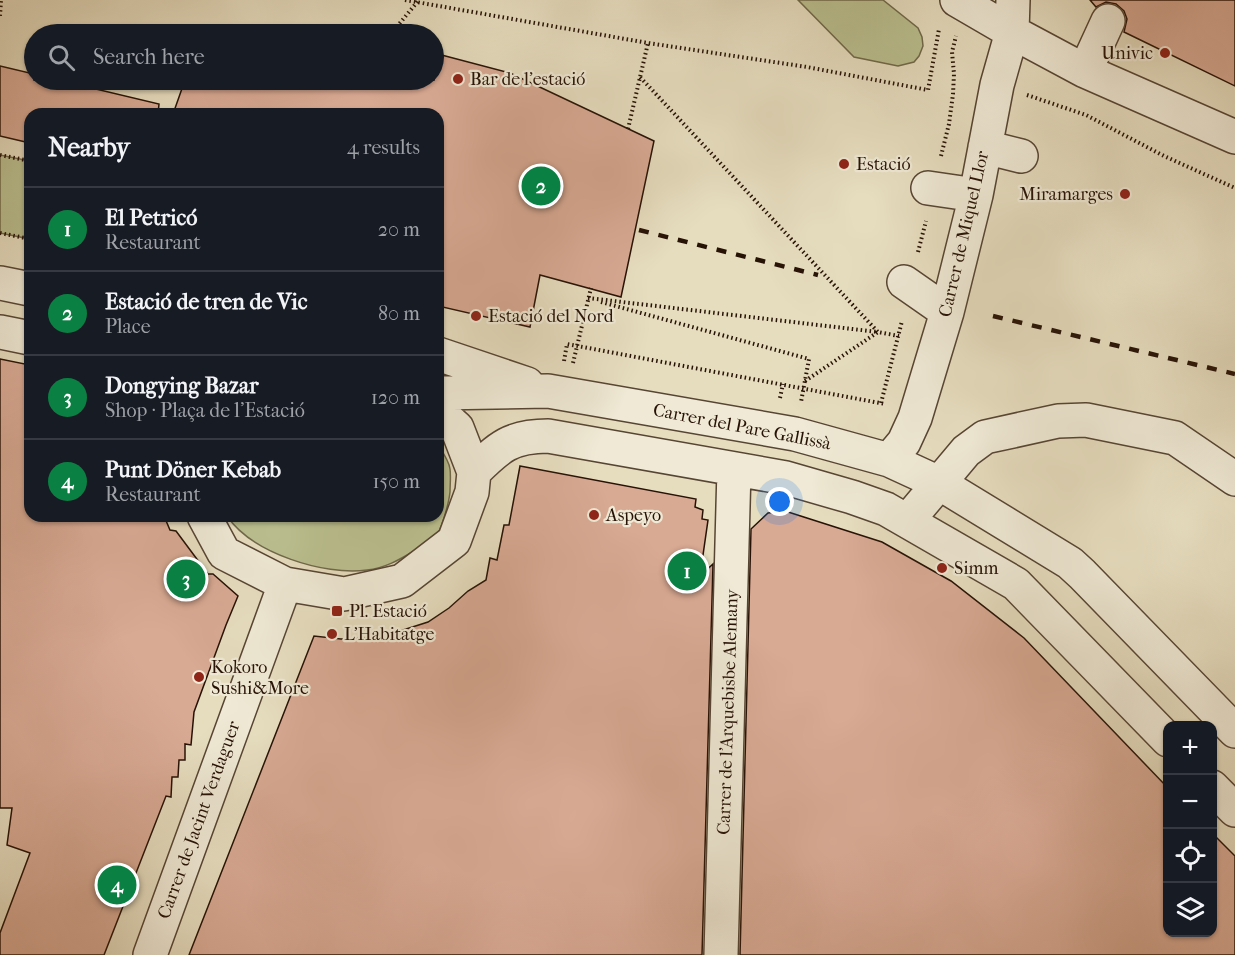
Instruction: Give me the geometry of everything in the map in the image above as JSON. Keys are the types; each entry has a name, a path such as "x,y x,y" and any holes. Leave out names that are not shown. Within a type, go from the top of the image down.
{"street":[{"path":"957,0 1085,71 1235,137"},
{"name":"Carrer de Miquel Llor","path":"889,460 904,442 915,418 947,312 976,195 997,85 1012,32 1013,0"},
{"path":"1085,71 1108,21"},
{"path":"985,147 1020,156"},
{"path":"931,189 976,195"},
{"path":"0,283 24,288"},
{"path":"907,284 947,312"},
{"path":"0,332 24,337"},
{"path":"444,356 548,392"},
{"name":"Carrer del Pare Gallissà","path":"444,393 548,392 797,420 939,483 1070,563 1235,731"},
{"path":"207,522 224,553 285,584 344,594 402,581 454,541 472,492 474,472 457,428 444,416"},
{"path":"908,520 966,451 985,437 1058,421 1086,420 1175,438 1235,479"},
{"path":"474,472 507,444 522,437 548,436 786,478 868,501 908,520 1016,584 1163,736"},
{"name":"Carrer de l'Arquebisbe Alemany","path":"721,955 734,469"},
{"path":"1047,549 1078,549 1235,706"},
{"name":"Carrer de Jacint Verdaguer","path":"150,955 285,584"},
{"path":"1217,792 1235,810"}],"path":[{"path":"0,16 2,0"},
{"path":"405,0 648,43 807,67 928,90 939,28"},
{"path":"399,24 418,1"},
{"path":"628,129 648,43"},
{"path":"564,357 567,344 577,345 881,403 898,336 907,284 949,124 954,74 997,85 1086,114 1164,156 1235,188"},
{"path":"640,77 878,332"},
{"path":"0,155 24,160"},
{"path":"0,233 24,238"},
{"path":"574,360 591,288"},
{"path":"588,298 905,337"},
{"path":"588,298 809,359 797,420"},
{"path":"805,381 878,332"}],"green space":[{"path":"798,0 883,0 918,28 923,46 919,56 914,62 898,66 854,57"},
{"path":"0,155 24,160 24,238 0,233"},
{"path":"444,454 450,469 449,497 444,517"},
{"path":"232,522 442,522 434,539 403,557 374,569 350,571 310,565 290,559 253,541"}],"building":[{"path":"1090,0 1235,0 1235,86 1124,32 1127,19 1124,11 1116,4 1106,2 1096,7"},
{"path":"444,56 510,73 654,141 621,297 540,275 530,327 444,307 444,108 175,108 181,90 444,90"},
{"path":"0,66 24,72 24,90 100,90 159,104 159,108 24,108 24,142 0,136"},
{"path":"0,359 24,364 24,522 167,522 170,530 176,531 208,574 213,574 238,596 194,712 191,745 185,744 185,760 179,760 178,777 172,777 171,797 166,796 104,955 0,955 0,933 30,853 7,845 12,808 0,808"},
{"path":"520,466 696,499 695,507 703,510 702,519 708,520 700,576 713,564 702,955 189,955 314,636 341,639 369,638 428,622 486,580 490,558 497,560 504,525 509,525"},
{"path":"785,511 882,542 951,581 1024,638 1163,783 1163,937 1217,937 1217,838 1235,856 1235,955 740,955 751,529 768,513"}],"railway":[{"path":"639,230 818,275"},
{"path":"993,316 1235,374"}],"place":[{"name":"Univic","path":"1165,53"},
{"name":"Bar de l'estació","path":"458,79"},
{"name":"Estació","path":"844,164"},
{"name":"Estació de tren de Vic","path":"541,186"},
{"name":"Miramarges","path":"1125,194"},
{"name":"Estació del Nord","path":"476,316"},
{"name":"Aspeyo","path":"594,515"},
{"name":"Simm","path":"942,568"},
{"name":"El Petricó","path":"687,571"},
{"name":"Dongying Bazar","path":"186,579"},
{"name":"Pl. Estació","path":"337,611"},
{"name":"L'Habitatge","path":"332,634"},
{"name":"Kokoro Sushi&More","path":"199,677"},
{"name":"Punt Döner Kebab","path":"117,885"}]}
